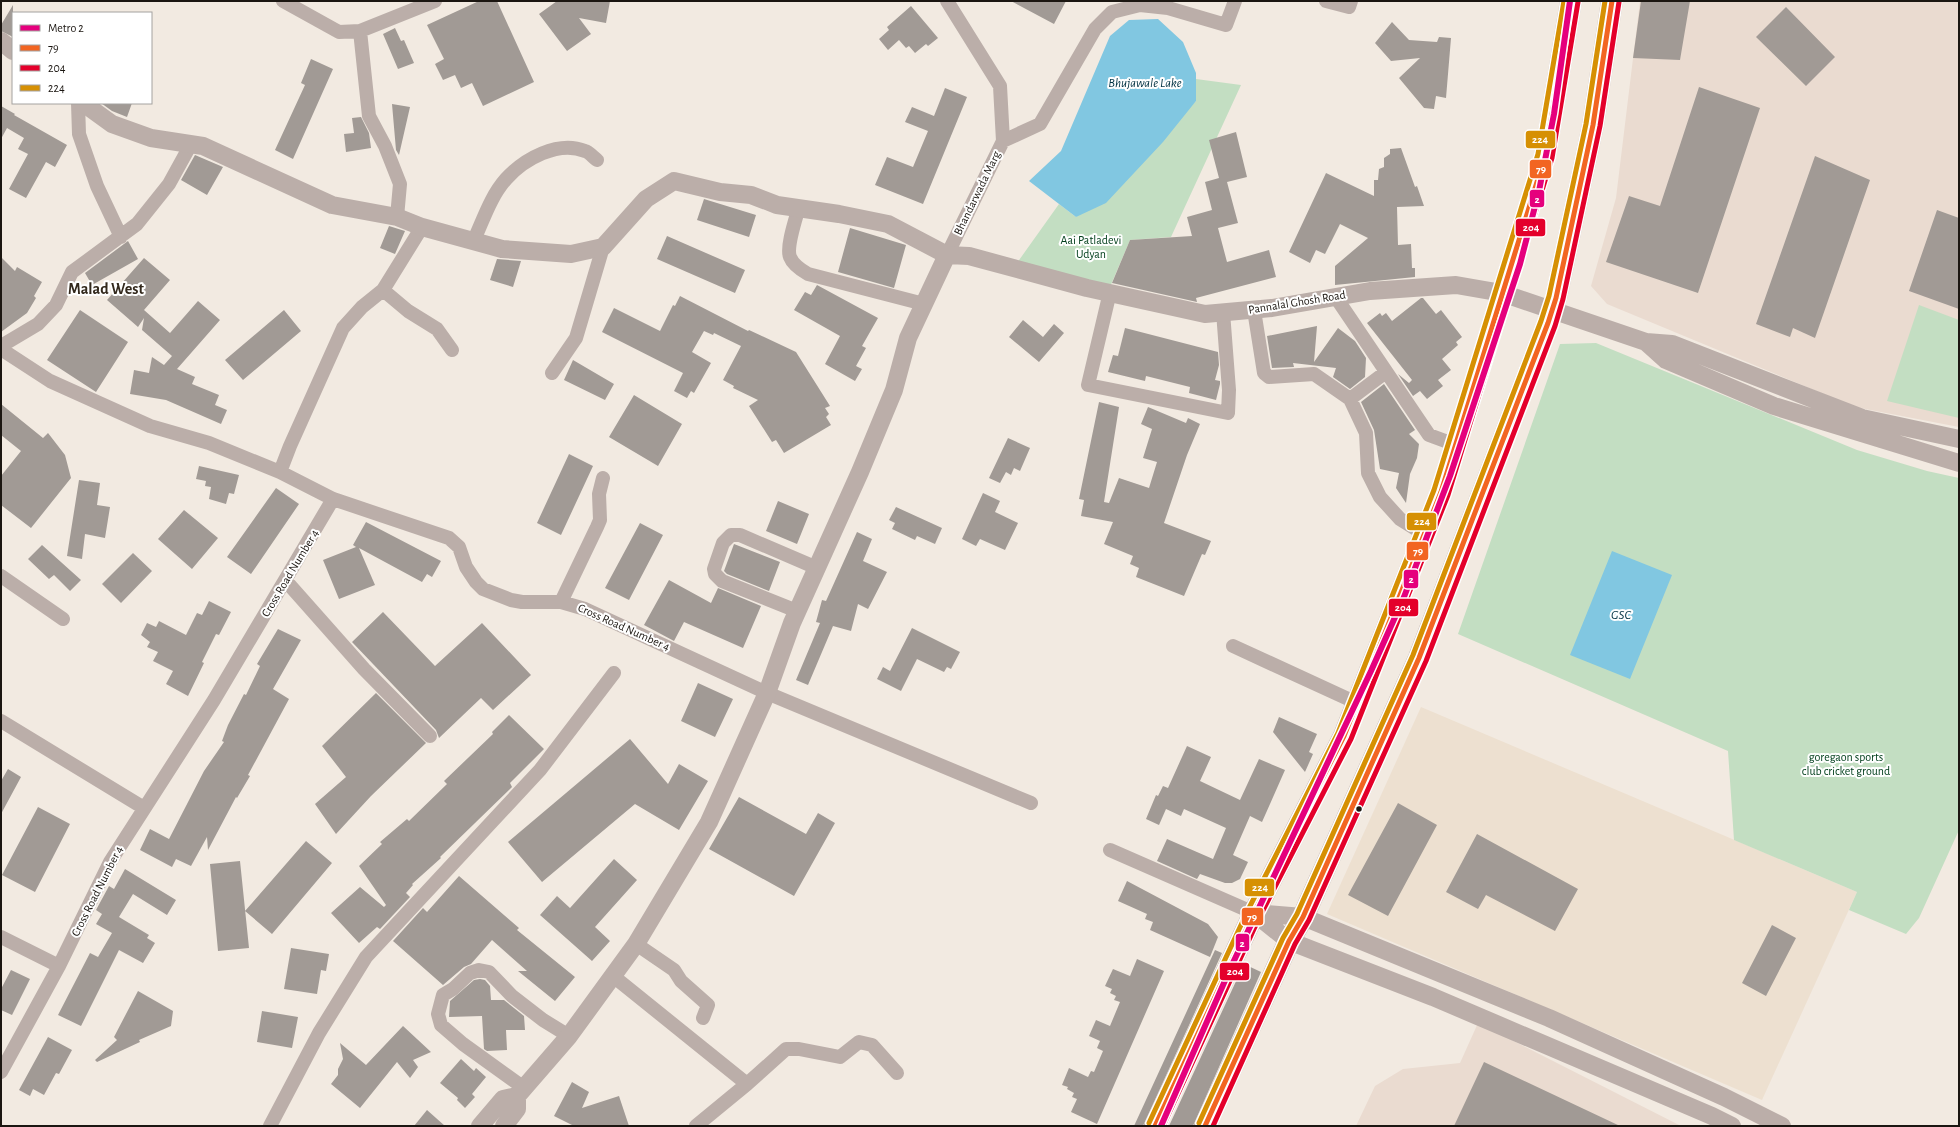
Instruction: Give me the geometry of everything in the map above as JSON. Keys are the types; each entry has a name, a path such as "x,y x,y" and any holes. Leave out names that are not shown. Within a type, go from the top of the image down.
{"main road":[{"path":"1156,1126 1254,913 1344,736 1424,534 1456,445 1545,156 1571,1"},
{"path":"1205,1126 1289,941 1303,917 1419,658 1550,317 1556,298 1593,125 1612,1"}],"street":[{"path":"282,1 339,32 360,31 435,1"},
{"name":"Bhandarwada Marg","path":"946,255 1003,141 1000,86 948,1"},
{"path":"1003,141 1040,124 1095,29 1112,12 1140,5 1168,8 1226,25 1235,1"},
{"path":"1326,1 1349,7 1351,1"},
{"path":"360,31 369,116 385,146 400,184 397,217"},
{"path":"1,42 12,49"},
{"path":"78,104 79,134 97,186 121,237"},
{"path":"84,104 112,124 151,138 203,146 332,205 397,217 422,227 502,249 571,254 603,247"},
{"path":"1,346 38,324 56,305 72,272 137,224 169,184 191,144"},
{"path":"473,242 490,203 506,180 524,164 543,153 566,147 586,151 597,160"},
{"path":"480,1126 503,1099 520,1092 569,1036 636,944 710,822 767,693 797,611 894,390 908,338 946,255 888,224 799,207 777,205 751,195 720,192 674,181 646,199 603,247 576,338 552,373"},
{"path":"799,207 789,248 789,257 796,267 808,274 924,304"},
{"path":"280,472 290,446 343,328 362,307 384,290 422,227"},
{"name":"Pannalal Ghosh Road","path":"946,255 969,256 1087,288 1205,314 1254,310 1370,291 1456,285 1502,293 1550,317 1646,342"},
{"path":"384,290 408,311 438,329 452,350"},
{"path":"1110,292 1088,385 1228,413 1229,383 1223,312"},
{"path":"1336,296 1429,435 1456,445"},
{"path":"1254,310 1264,373 1269,377 1314,374 1350,399 1366,433 1368,473 1380,497 1400,519 1424,534"},
{"path":"1646,342 1672,344 1862,418 1959,439"},
{"path":"1646,342 1666,360 1774,406 1959,463"},
{"path":"1,349 50,381 150,426 209,443 280,472 333,499"},
{"path":"1350,399 1386,372"},
{"path":"562,602 600,520 599,494 603,478"},
{"name":"Cross Road Number 4","path":"1,1072 59,966 110,862 214,700 286,581 333,499 450,538 459,547 466,567 476,582 483,589 510,600 522,602 562,602 585,609 767,693 1031,803"},
{"path":"797,611 722,581 714,569 723,543 731,535 740,534 817,568"},
{"path":"1,576 63,619"},
{"path":"286,581 364,669 430,736"},
{"path":"1233,646 1357,703"},
{"path":"270,1126 319,1033 366,957 540,770 614,673"},
{"path":"1,721 144,808"},
{"path":"1110,850 1254,913 1289,941 1433,997 1712,1116 1732,1126"},
{"path":"1254,913 1303,917 1549,1018 1724,1097 1782,1126"},
{"path":"1,937 59,966"},
{"path":"636,944 674,970 682,981 708,1005 710,1018"},
{"path":"520,1092 441,1025 438,1014 443,995 453,989 470,973 478,970 489,972 512,996 543,1020 569,1036"},
{"path":"613,976 747,1084"},
{"path":"1539,1042 1549,1018"},
{"path":"696,1126 747,1084 786,1049 799,1049 840,1057 858,1042 872,1045 897,1073"},
{"path":"504,1126 517,1109 520,1092"},
{"path":"1712,1116 1724,1097"}],"shaded area":[{"path":"1640,1 1959,1 1959,427 1855,407 1607,304 1591,286 1616,198"},
{"path":"1421,707 1857,892 1762,1100 1327,914"},
{"path":"1478,1023 1681,1126 1356,1126 1375,1086 1403,1069 1460,1063"}],"green space":[{"name":"Aai Patladevi Udyan","path":"1196,79 1241,85 1171,237 1130,240 1110,287 1017,263 1059,204 1076,217 1196,101"},
{"path":"1919,305 1959,320 1959,418 1887,401"},
{"name":"goregaon sports club cricket ground","path":"1596,343 1857,450 1927,471 1959,478 1959,830 1919,918 1906,934 1849,910 1857,892 1734,840 1728,751 1458,634 1560,344"}],"water":[{"name":"Bhujawale Lake","path":"1158,19 1183,42 1196,73 1196,101 1163,142 1106,203 1076,217 1029,181 1061,151 1110,36 1129,20"},
{"name":"GSC","path":"1612,551 1672,575 1630,679 1570,655"}],"building":[{"path":"479,1 497,1 534,82 483,106 472,83 461,88 455,75 443,80 435,64 444,59 427,25"},
{"path":"557,1 610,1 606,23 579,18 591,34 567,51 539,14"},
{"path":"1011,1 1066,1 1054,24"},
{"path":"1641,1 1690,1 1680,60 1633,58"},
{"path":"13,5 12,36 1,31 1,25"},
{"path":"911,6 938,38 928,46 926,44 915,53 909,46 906,48 899,40 888,50 879,39 889,30 887,27"},
{"path":"1786,7 1835,57 1806,86 1756,37"},
{"path":"1392,22 1409,40 1437,42 1439,37 1451,38 1446,98 1436,96 1434,109 1424,108 1399,78 1420,58 1391,61 1375,43"},
{"path":"395,28 401,41 404,40 414,63 398,69 383,34"},
{"path":"311,59 333,69 293,159 275,150 305,85 301,83"},
{"path":"1699,87 1760,108 1698,293 1606,262 1629,196 1660,206"},
{"path":"945,88 967,97 923,204 875,185 887,157 913,167 928,131 905,122 912,107 934,116"},
{"path":"102,104 132,104 127,117 112,111"},
{"path":"392,104 410,107 399,155 396,150"},
{"path":"1,106 67,145 55,167 46,162 26,198 9,189 28,154 18,149 24,138 7,128 1,139"},
{"path":"361,117 369,133 371,148 346,152 344,134 354,133 352,118"},
{"path":"1236,132 1247,177 1227,182 1238,223 1218,228 1227,262 1269,250 1276,277 1196,298 1197,302 1112,283 1130,240 1192,236 1187,217 1212,210 1205,182 1219,178 1209,140"},
{"path":"1401,148 1415,187 1417,186 1424,206 1397,207 1398,245 1411,244 1412,268 1415,268 1415,277 1335,285 1335,266 1368,238 1340,224 1325,254 1316,250 1310,263 1289,252 1326,173 1374,196 1374,180 1378,180 1379,169 1384,167 1384,158 1390,154 1390,149"},
{"path":"195,155 223,167 207,195 181,180"},
{"path":"1815,156 1870,180 1815,338 1793,328 1790,337 1756,324"},
{"path":"704,199 756,215 749,237 697,220"},
{"path":"1937,210 1959,218 1959,309 1909,291"},
{"path":"389,226 405,231 395,254 380,248"},
{"path":"850,228 906,245 894,288 838,272"},
{"path":"667,236 745,270 735,293 657,259"},
{"path":"128,241 138,259 92,285 85,273"},
{"path":"1,257 15,271 17,267 42,282 34,296 36,298 27,313 1,332"},
{"path":"144,258 170,280 144,310 170,333 198,301 220,320 177,369 195,377 192,384 219,395 215,405 227,410 221,424 166,400 130,394 134,370 149,373 152,357 164,365 172,356 142,330 144,318 138,327 107,300"},
{"path":"497,259 521,261 513,287 490,280"},
{"path":"817,285 878,318 862,346 866,348 856,366 862,369 855,381 825,364 840,336 794,310 805,292 811,295"},
{"path":"680,296 748,331 749,330 796,352 830,406 825,408 829,414 826,417 831,425 784,453 776,440 772,442 749,406 758,400 733,388 734,386 723,380 741,346 714,333 713,335 704,331 692,352 711,363 694,393 691,391 687,398 674,391 683,373 602,332 614,308 660,331 673,305 675,306"},
{"path":"1423,298 1436,314 1441,310 1462,337 1456,342 1458,345 1442,359 1451,370 1438,380 1443,386 1427,399 1420,391 1413,396 1398,374 1409,383 1412,380 1367,323 1380,313 1382,316 1386,313 1392,321"},
{"path":"80,310 128,342 96,392 47,360"},
{"path":"284,310 301,331 243,380 225,360"},
{"path":"1023,320 1043,337 1054,324 1064,333 1039,362 1009,337"},
{"path":"1317,326 1314,362 1338,328 1355,341 1366,358 1365,377 1350,389 1333,377 1336,368 1293,363 1294,367 1272,368 1267,336"},
{"path":"1125,328 1218,352 1219,365 1215,380 1220,381 1220,384 1216,400 1189,393 1190,387 1146,376 1145,381 1108,372 1113,355 1118,356"},
{"path":"573,360 614,384 605,400 564,380"},
{"path":"1384,384 1415,430 1409,434 1419,444 1417,458 1410,474 1406,503 1396,488 1399,473 1380,469 1374,430 1361,402"},
{"path":"634,395 682,424 658,466 609,437"},
{"path":"1099,402 1119,407 1104,502 1109,503 1119,478 1149,488 1157,462 1143,458 1152,429 1141,424 1148,407 1186,423 1188,418 1200,424 1187,455 1164,523 1211,541 1205,555 1202,554 1184,596 1136,577 1139,568 1130,564 1133,556 1104,544 1113,522 1081,516 1084,500 1079,499"},
{"path":"1,404 43,438 48,433 65,455 71,478 31,528 1,505 1,476 21,451 1,435"},
{"path":"1008,438 1030,448 1020,471 1014,468 1011,475 1006,472 1000,483 989,478"},
{"path":"569,454 593,466 561,535 537,523"},
{"path":"199,466 239,475 234,494 229,493 226,504 209,499 211,487 205,486 206,481 196,479"},
{"path":"79,480 100,483 97,505 110,507 105,538 85,534 82,559 67,556"},
{"path":"276,488 299,504 251,574 227,557"},
{"path":"983,493 1000,501 995,512 1018,523 1005,550 980,539 976,546 962,539"},
{"path":"778,501 809,514 797,544 766,531"},
{"path":"896,507 942,528 935,544 917,536 915,540 892,529 895,523 889,520"},
{"path":"184,510 218,538 192,569 158,539"},
{"path":"366,522 441,561 432,577 427,574 422,582 359,548 375,585 339,599 323,560 356,547 353,545"},
{"path":"640,523 663,535 629,600 605,588"},
{"path":"857,532 872,539 863,561 887,572 868,609 858,604 851,631 833,626 808,685 796,680 820,623 816,622 822,600 826,601"},
{"path":"734,544 780,562 769,591 727,574 724,571"},
{"path":"42,545 81,580 70,591 54,575 49,579 28,559"},
{"path":"133,553 152,571 121,603 102,584"},
{"path":"669,580 711,603 718,588 761,606 743,648 684,622 674,641 644,625"},
{"path":"209,601 231,612 219,635 216,634 202,662 204,663 188,696 166,684 173,671 153,661 158,652 147,647 150,642 141,635 147,623 156,627 159,621 186,635 197,613 202,615"},
{"path":"383,612 435,666 482,623 531,675 493,710 481,698 439,738 436,730 352,642"},
{"path":"912,628 960,652 951,669 947,667 944,672 917,659 901,691 877,679 883,667 890,671"},
{"path":"278,629 301,640 273,689 289,699 248,775 250,776 237,798 236,797 208,850 207,837 191,866 176,859 172,867 140,850 150,829 169,839 204,771 224,742 222,741 228,725 244,694 246,695 260,666 257,664"},
{"path":"698,683 733,699 715,737 681,721"},
{"path":"376,693 426,743 371,796 336,834 315,804 346,777 322,746"},
{"path":"509,715 544,749 510,783 512,787 440,857 441,858 412,884 413,885 406,893 410,897 380,929 377,927 359,943 331,913 360,887 384,907 386,905 359,866 382,844 380,842 407,819 409,821 447,784 444,781 493,734 492,732"},
{"path":"1279,717 1317,734 1309,752 1313,754 1305,772 1273,732"},
{"path":"630,739 668,784 679,764 708,781 679,830 635,804 542,882 508,842"},
{"path":"1187,746 1211,757 1200,781 1240,800 1259,759 1285,770 1262,822 1250,816 1233,855 1248,862 1240,879 1232,883 1225,883 1200,874 1197,879 1157,861 1167,839 1213,859 1226,828 1184,809 1181,816 1166,809 1159,825 1146,819 1156,795 1158,796 1163,786 1168,788"},
{"path":"8,769 21,777 1,814 1,781"},
{"path":"739,797 806,834 818,813 835,823 794,896 709,849"},
{"path":"1398,803 1437,825 1388,916 1348,895"},
{"path":"38,807 70,824 35,892 2,875"},
{"path":"1477,834 1578,889 1555,931 1486,895 1478,909 1446,892"},
{"path":"306,841 332,863 272,934 245,911"},
{"path":"614,859 637,880 595,927 610,941 592,961 540,915 557,896 570,908"},
{"path":"240,861 249,948 218,951 210,864"},
{"path":"125,869 176,900 167,915 133,894 119,917 149,935 147,938 155,943 143,963 119,950 81,1026 58,1015 90,953 98,957 112,933 96,924 102,914 96,910 109,886 114,889"},
{"path":"459,876 519,928 517,930 575,977 555,1001 518,971 527,971 492,940 471,964 464,967 443,985 393,941 423,908 427,912"},
{"path":"1127,881 1208,924 1218,937 1210,957 1150,930 1153,922 1145,919 1147,914 1118,901"},
{"path":"1772,925 1796,938 1766,996 1742,983"},
{"path":"291,948 329,954 326,971 321,970 317,994 284,989"},
{"path":"1215,950 1222,953 1143,1126 1134,1126"},
{"path":"1137,959 1164,971 1097,1124 1071,1112 1077,1099 1072,1097 1074,1093 1067,1089 1068,1087 1062,1085 1069,1068 1088,1077 1091,1071 1094,1072 1103,1051 1097,1048 1100,1041 1089,1036 1096,1020 1110,1026 1120,1002 1114,1000 1116,996 1110,993 1112,989 1105,986 1113,969 1130,976"},
{"path":"1244,964 1261,972 1193,1126 1169,1126"},
{"path":"11,970 30,979 12,1015 1,1010 1,989"},
{"path":"474,980 485,980 490,986 491,1000 504,1000 524,1016 525,1030 506,1030 507,1050 487,1051 484,1049 482,1016 449,1017 450,1001"},
{"path":"138,991 173,1011 171,1026 139,1040 140,1042 97,1062 95,1060 117,1040 114,1037"},
{"path":"262,1011 298,1017 292,1048 257,1042"},
{"path":"403,1026 431,1052 413,1060 418,1067 410,1078 397,1062 360,1108 331,1084 338,1075 338,1069 343,1059 340,1043 366,1065"},
{"path":"48,1037 72,1050 59,1074 56,1073 44,1095 33,1089 30,1096 19,1090"},
{"path":"461,1059 474,1071 476,1068 486,1077 472,1094 475,1097 465,1108 457,1100 458,1098 440,1083"},
{"path":"1484,1062 1620,1126 1454,1126"},
{"path":"572,1082 589,1092 582,1108 619,1096 629,1126 574,1126 554,1116"},
{"path":"427,1110 445,1126 414,1126"}],"metro line":[{"name":"2","path":"1161,1126 1231,967 1371,671 1404,597 1450,476 1520,264 1539,191 1554,114 1570,1"}],"transit line":[{"name":"224","path":"1149,1123 1248,910 1338,733 1434,490 1538,154 1564,1"},
{"name":"79","path":"1155,1126 1254,913 1344,736 1441,492 1545,156 1571,1"},
{"name":"224","path":"1199,1123 1283,938 1297,914 1413,655 1541,321 1549,296 1586,124 1605,1"},
{"name":"79","path":"1205,1126 1289,941 1303,917 1419,658 1548,323 1556,298 1593,125 1612,1"},
{"name":"204","path":"1163,1126 1260,916 1351,739 1448,495 1552,158 1578,2"},
{"name":"204","path":"1213,1126 1295,944 1309,920 1426,661 1555,326 1563,299 1600,126 1619,2"}],"district":[{"name":"Malad West","path":"106,289"}]}
